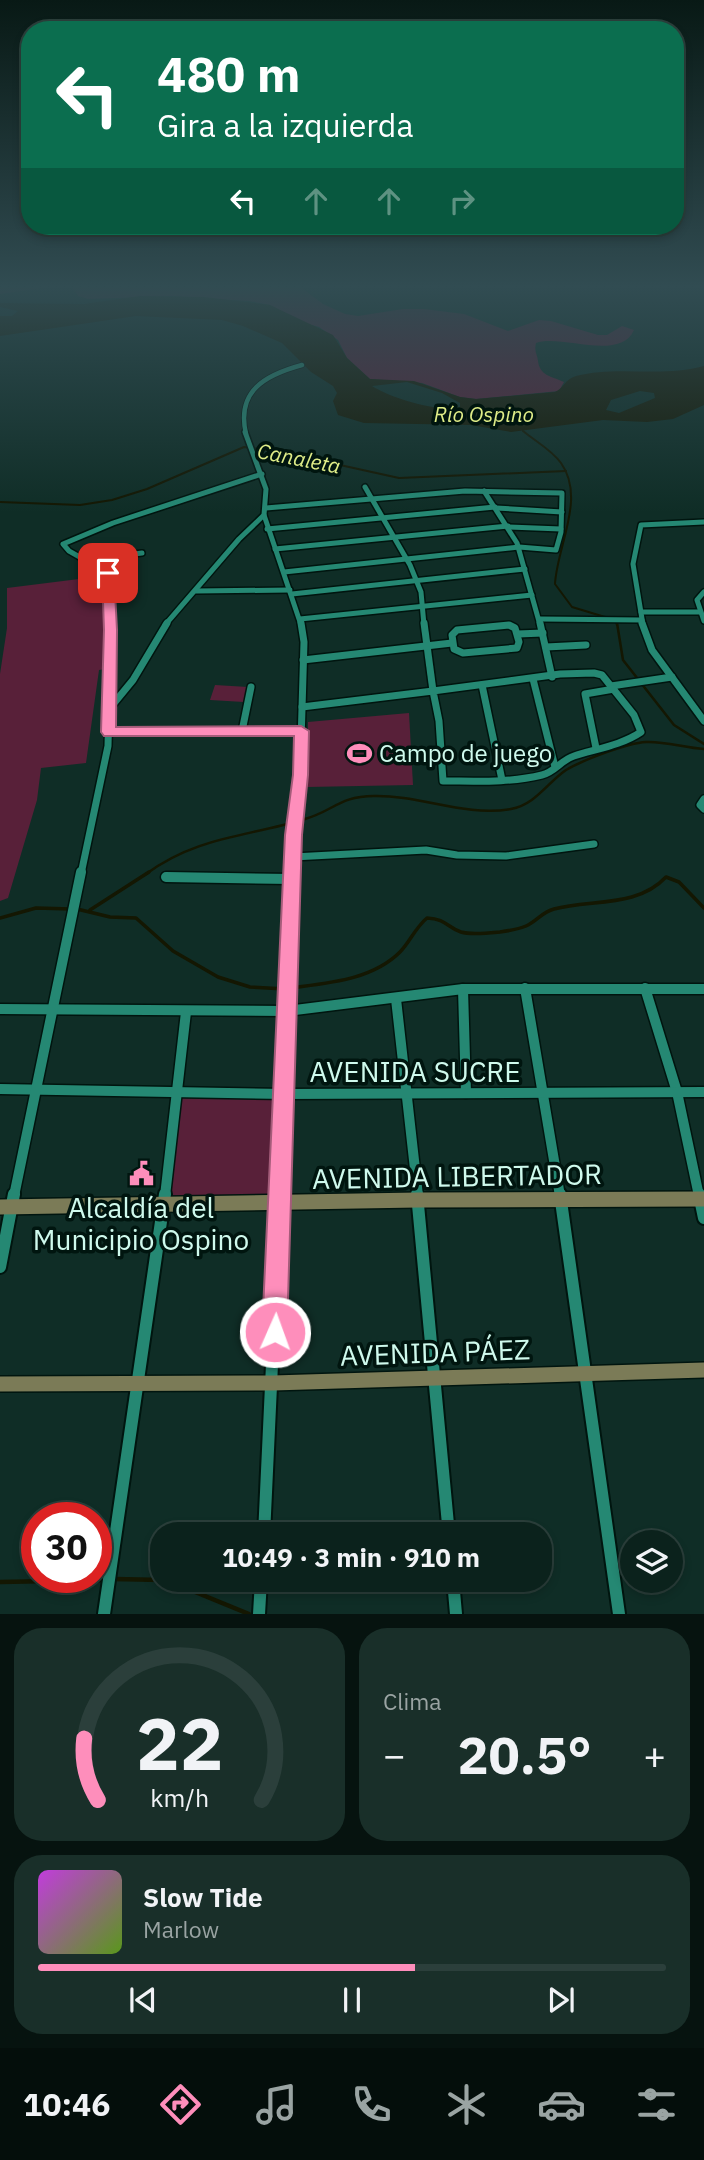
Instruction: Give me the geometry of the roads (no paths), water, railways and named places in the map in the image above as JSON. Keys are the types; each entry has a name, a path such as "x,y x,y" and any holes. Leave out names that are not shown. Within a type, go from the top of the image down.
{"main road":[{"name":"AVENIDA LIBERTADOR","path":"5,1207 418,1200 702,1199"},
{"name":"AVENIDA PÁEZ","path":"0,1384 273,1383 704,1370"}],"street":[{"path":"265,1522 304,642 300,619 267,529 266,490 248,442 244,415 252,390 271,374 302,365"},
{"path":"108,573 69,551 62,544 113,523 262,474"},
{"path":"302,706 434,691 533,679 599,674 634,715 641,732 631,739 563,759 543,775 502,780 443,781 434,691 423,606 417,581 365,487"},
{"path":"110,708 132,680 161,630 265,512 373,499 484,491 562,492 561,529 556,550 519,547 284,572"},
{"path":"484,491 509,527 519,547 540,619 552,677"},
{"path":"267,529 495,508 562,512"},
{"path":"704,522 641,525 633,564 641,616 652,650 704,721"},
{"path":"275,549 509,527 561,529"},
{"path":"0,1266 5,1207 34,1090 109,732 108,573 113,557 142,553"},
{"path":"196,591 291,592 525,569"},
{"path":"704,592 698,597 704,621"},
{"path":"300,619 532,595"},
{"path":"540,619 641,616 701,608"},
{"path":"509,625 516,628 519,646 514,649 459,653 452,643 452,635 457,630 509,625"},
{"path":"517,634 543,633"},
{"path":"303,660 452,643"},
{"path":"546,647 586,645"},
{"path":"596,748 585,694 672,677"},
{"path":"533,679 555,766"},
{"path":"481,685 502,780"},
{"path":"242,732 251,687"},
{"path":"109,732 301,731"},
{"path":"704,799 700,804 704,809"},
{"path":"293,857 426,850 457,855 506,856 594,844"},
{"path":"166,877 292,879"},
{"path":"525,988 544,1092 587,1373 619,1614"},
{"path":"645,988 677,1092 704,1218"},
{"path":"0,1009 287,1011 463,989 704,989"},
{"path":"463,989 466,1093"},
{"path":"396,999 408,1093 448,1522"},
{"path":"104,1614 164,1203 186,1012"},
{"name":"AVENIDA SUCRE","path":"0,1089 285,1094 704,1092"},
{"path":"454,1592 457,1614"}],"water":[{"name":"Río Ospino","path":"300,361 351,361 370,379 414,381 460,397 476,399 555,392 572,377 592,373 672,371 704,366 704,405 673,419 647,422 603,420 511,432 471,425 364,423 338,415 333,401 337,393 333,386","holes":["407,382 442,393 460,403 460,407 440,408 415,403 372,386","640,391 654,393 655,398 619,413 606,410 611,400"]}],"waterway":[{"name":"Canaleta","path":"523,431 557,458 565,471"},
{"name":"Canaleta","path":"0,502 80,505 112,500 147,489 244,447 281,452 399,478 565,471"},
{"name":"Canaleta","path":"565,471 571,491 571,507 555,584 572,607 605,617"},
{"name":"Canaleta","path":"617,623 623,660 674,725 704,744"},
{"path":"148,873 165,861 204,845 315,816 353,798 391,797 476,810 511,809 527,803 566,770 617,749 653,742 704,749"},
{"path":"90,910 148,873"},
{"path":"291,988 349,979 376,969 400,952 427,918 439,920 465,933 506,931 526,926 554,909 613,901 641,894 666,877 679,882 704,908"},
{"path":"0,918 36,908 71,909"},
{"path":"77,909 110,917 136,918 173,951 218,977 250,987 285,989"},
{"path":"114,1579 150,1580"},
{"path":"0,1582 21,1582"},
{"path":"195,1592 249,1614"}],"place":[{"name":"Campo de juego","path":"359,753"},
{"name":"Alcaldía del Municipio Ospino","path":"141,1173"}]}
